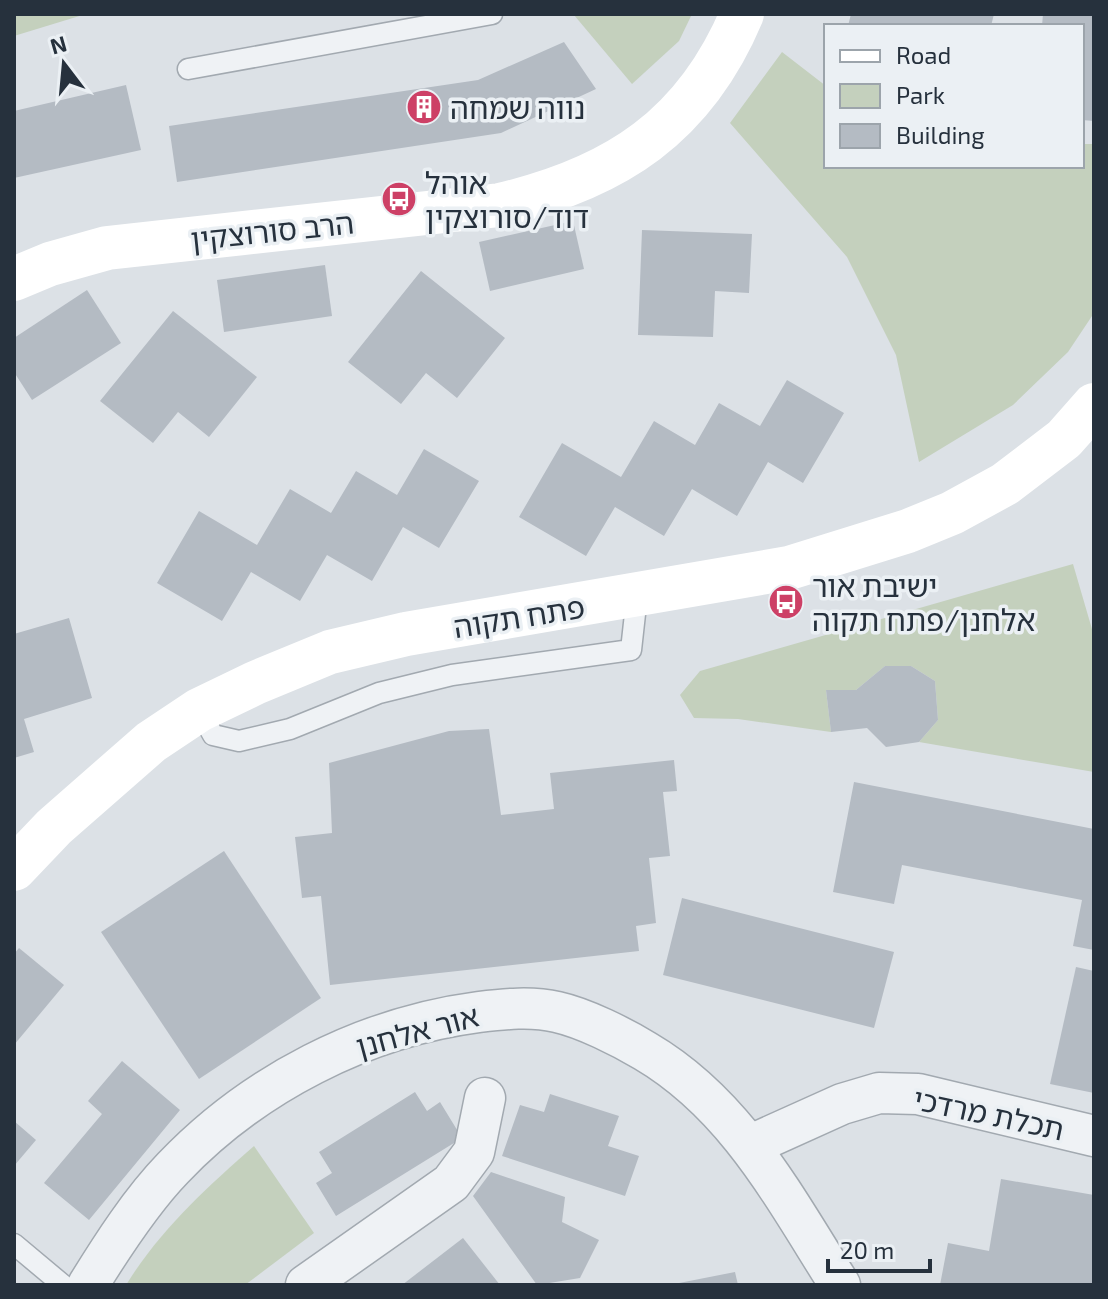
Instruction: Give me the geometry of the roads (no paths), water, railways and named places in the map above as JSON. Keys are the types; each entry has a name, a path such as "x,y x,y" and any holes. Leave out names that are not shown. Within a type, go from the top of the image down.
{"street":[{"name":"הרב סורוצקין","path":"14,279 50,264 107,248 500,205 543,195 589,177 638,149 692,102 727,48 742,14"},
{"name":"פתח תקוה","path":"14,869 54,827 151,742 199,710 330,652 406,634 789,568 908,531 952,513 1005,484 1064,439 1094,405"},
{"name":"אור אלחנן","path":"88,1285 110,1249 171,1169 216,1127 274,1086 340,1051 405,1027 456,1015 515,1008 558,1012 603,1031 646,1052 695,1088 727,1117 751,1145 840,1285"},
{"name":"תכלת מרדכי","path":"751,1145 842,1104 879,1093 918,1094 1094,1136"},
{"path":"306,1285 451,1183 474,1152 485,1098"}],"lane":[{"path":"188,69 492,14"},
{"path":"14,1244 63,1285"}],"place":[{"name":"נווה שמחה","path":"424,107"},
{"name":"אוהל דוד/סורוצקין","path":"399,199"},
{"name":"ישיבת אור אלחנן/פתח תקוה","path":"786,602"}]}
